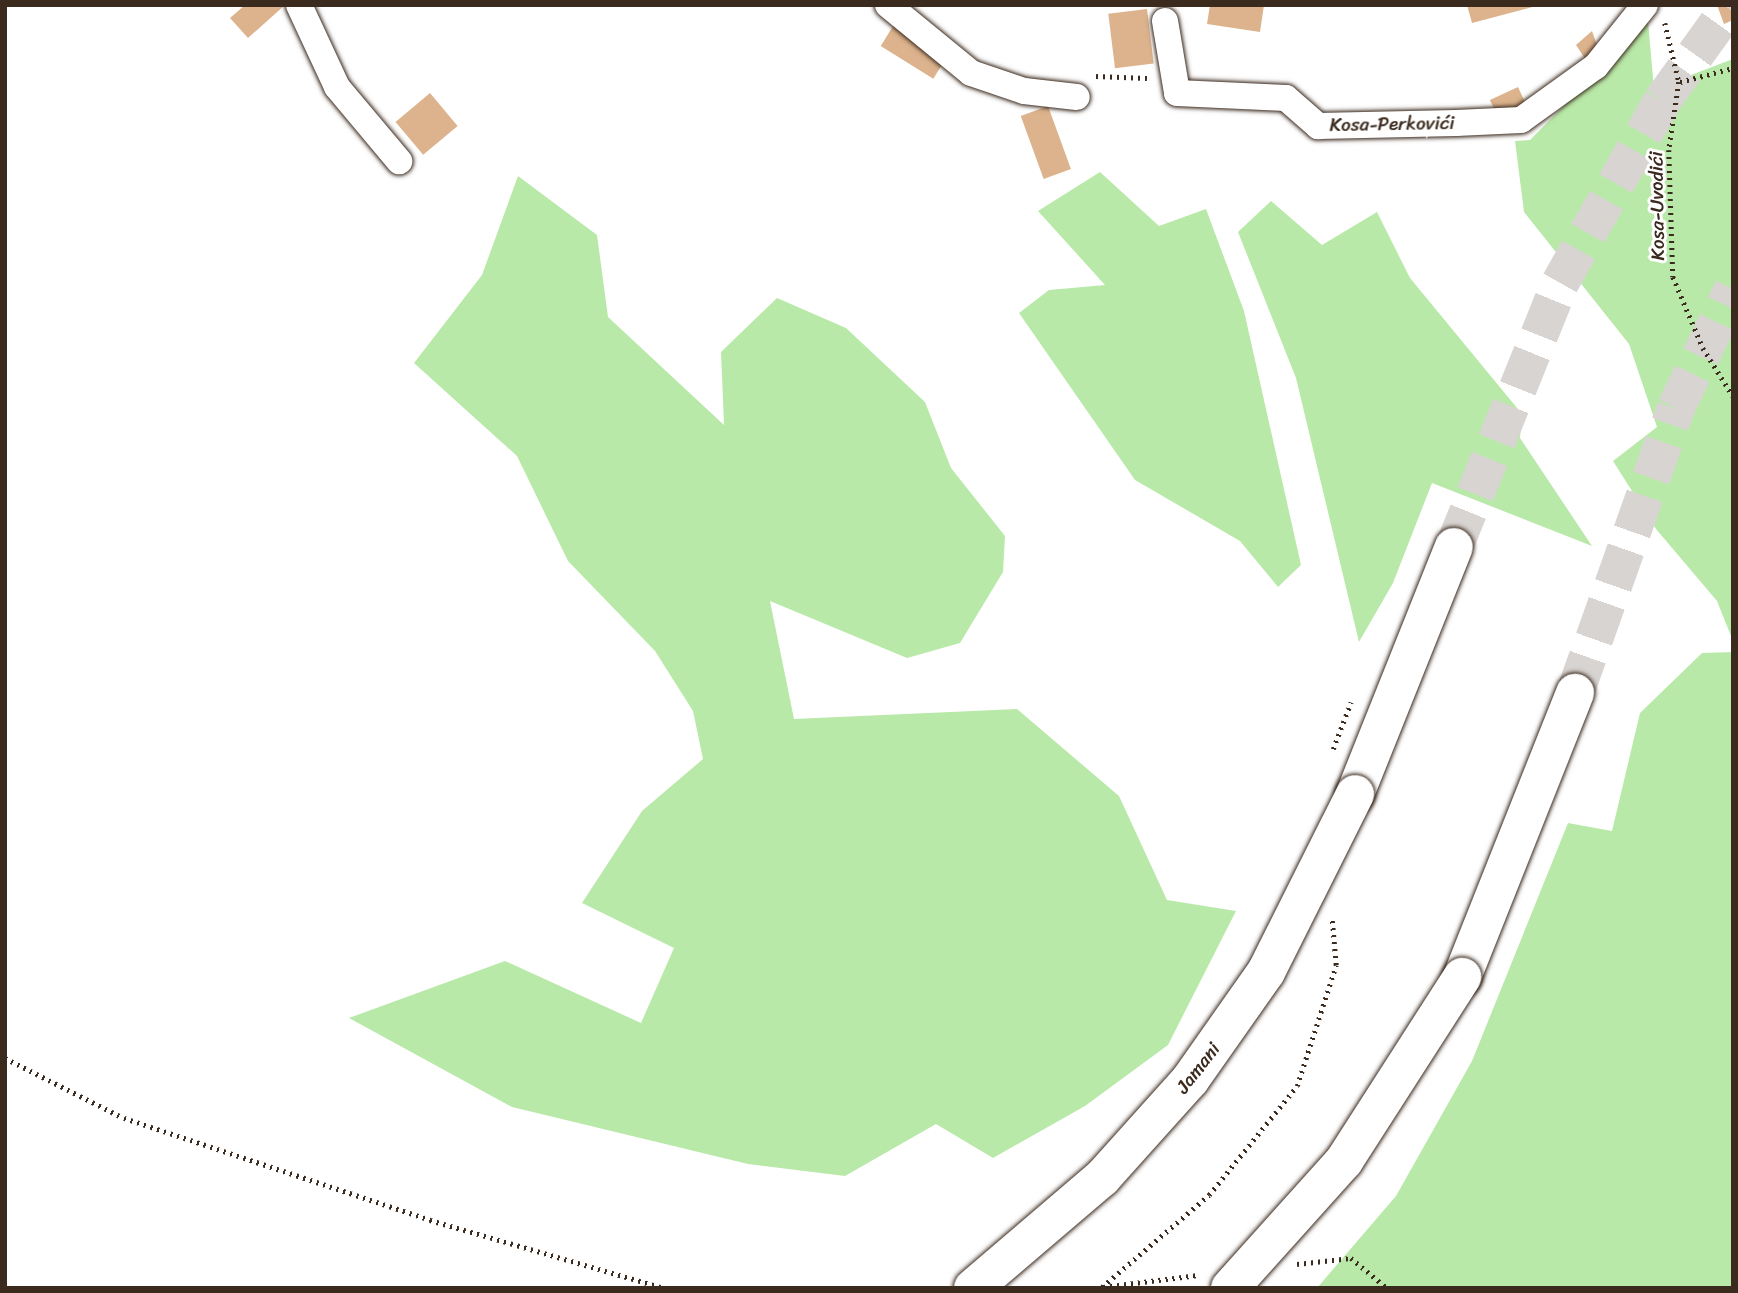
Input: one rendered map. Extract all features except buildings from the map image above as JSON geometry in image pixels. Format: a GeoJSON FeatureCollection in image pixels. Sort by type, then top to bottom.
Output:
{"type":"FeatureCollection","features":[{"type":"Feature","properties":{"kind":"highway","name":"Jamani"},"geometry":{"type":"LineString","coordinates":[[972,1288],[1102,1178],[1190,1080],[1266,972],[1355,794],[1454,547]]}},
{"type":"Feature","properties":{"kind":"highway"},"geometry":{"type":"LineString","coordinates":[[1230,1288],[1344,1161],[1462,977],[1575,694]]}},
{"type":"Feature","properties":{"kind":"street"},"geometry":{"type":"LineString","coordinates":[[299,5],[337,87],[399,161]]}},
{"type":"Feature","properties":{"kind":"street"},"geometry":{"type":"LineString","coordinates":[[888,5],[971,73],[1024,91],[1077,97]]}},
{"type":"Feature","properties":{"kind":"street","name":"Kosa-Perkovići"},"geometry":{"type":"LineString","coordinates":[[1173,79],[1177,93],[1286,98],[1318,126],[1521,120],[1596,66],[1654,12]]}},
{"type":"Feature","properties":{"kind":"street"},"geometry":{"type":"LineString","coordinates":[[1165,21],[1173,79]]}},
{"type":"Feature","properties":{"kind":"path","name":"Kosa-Uvodići"},"geometry":{"type":"LineString","coordinates":[[1654,12],[1679,82],[1669,150],[1673,277],[1703,348],[1733,396]]}},
{"type":"Feature","properties":{"kind":"path"},"geometry":{"type":"LineString","coordinates":[[1679,82],[1733,68]]}},
{"type":"Feature","properties":{"kind":"path"},"geometry":{"type":"LineString","coordinates":[[1077,97],[1095,76],[1173,79]]}},
{"type":"Feature","properties":{"kind":"path"},"geometry":{"type":"LineString","coordinates":[[5,1058],[124,1118],[430,1220],[664,1288]]}},
{"type":"Feature","properties":{"kind":"path"},"geometry":{"type":"LineString","coordinates":[[1351,1258],[1387,1288]]}},
{"type":"Feature","properties":{"kind":"path"},"geometry":{"type":"LineString","coordinates":[[1101,1288],[1186,1276]]}},
{"type":"Feature","properties":{"kind":"green space"},"geometry":{"type":"Polygon","coordinates":[[[1648,21],[1654,89],[1733,59],[1733,641],[1717,601],[1656,529],[1613,461],[1657,427],[1629,344],[1524,212],[1515,141],[1530,140],[1648,21]]]}},
{"type":"Feature","properties":{"kind":"green space"},"geometry":{"type":"Polygon","coordinates":[[[1100,172],[1159,226],[1206,209],[1244,311],[1301,565],[1278,587],[1240,541],[1135,480],[1019,313],[1049,290],[1105,285],[1038,211],[1100,172]]]}},
{"type":"Feature","properties":{"kind":"green space"},"geometry":{"type":"Polygon","coordinates":[[[518,176],[597,235],[608,317],[724,425],[721,352],[777,298],[846,328],[925,402],[951,468],[1005,536],[1003,572],[960,643],[907,658],[770,601],[794,719],[1017,709],[1119,796],[1167,900],[1236,911],[1168,1045],[1085,1106],[993,1158],[936,1124],[845,1176],[748,1164],[512,1107],[349,1018],[505,961],[641,1023],[674,948],[582,903],[642,811],[703,759],[693,711],[655,651],[568,561],[517,456],[414,363],[482,275],[518,176]]]}},
{"type":"Feature","properties":{"kind":"green space"},"geometry":{"type":"Polygon","coordinates":[[[1271,201],[1322,245],[1377,212],[1410,278],[1522,414],[1520,438],[1592,546],[1432,483],[1393,583],[1359,642],[1296,378],[1238,232],[1271,201]]]}},
{"type":"Feature","properties":{"kind":"green space"},"geometry":{"type":"Polygon","coordinates":[[[1733,652],[1733,1288],[1317,1288],[1396,1196],[1472,1061],[1568,823],[1612,831],[1640,713],[1702,653],[1733,652]]]}},
{"type":"Feature","properties":{"kind":"tunnel"},"geometry":{"type":"LineString","coordinates":[[1454,547],[1560,283],[1662,101],[1731,5]]}},
{"type":"Feature","properties":{"kind":"tunnel"},"geometry":{"type":"LineString","coordinates":[[1575,693],[1676,408],[1733,289]]}}]}
